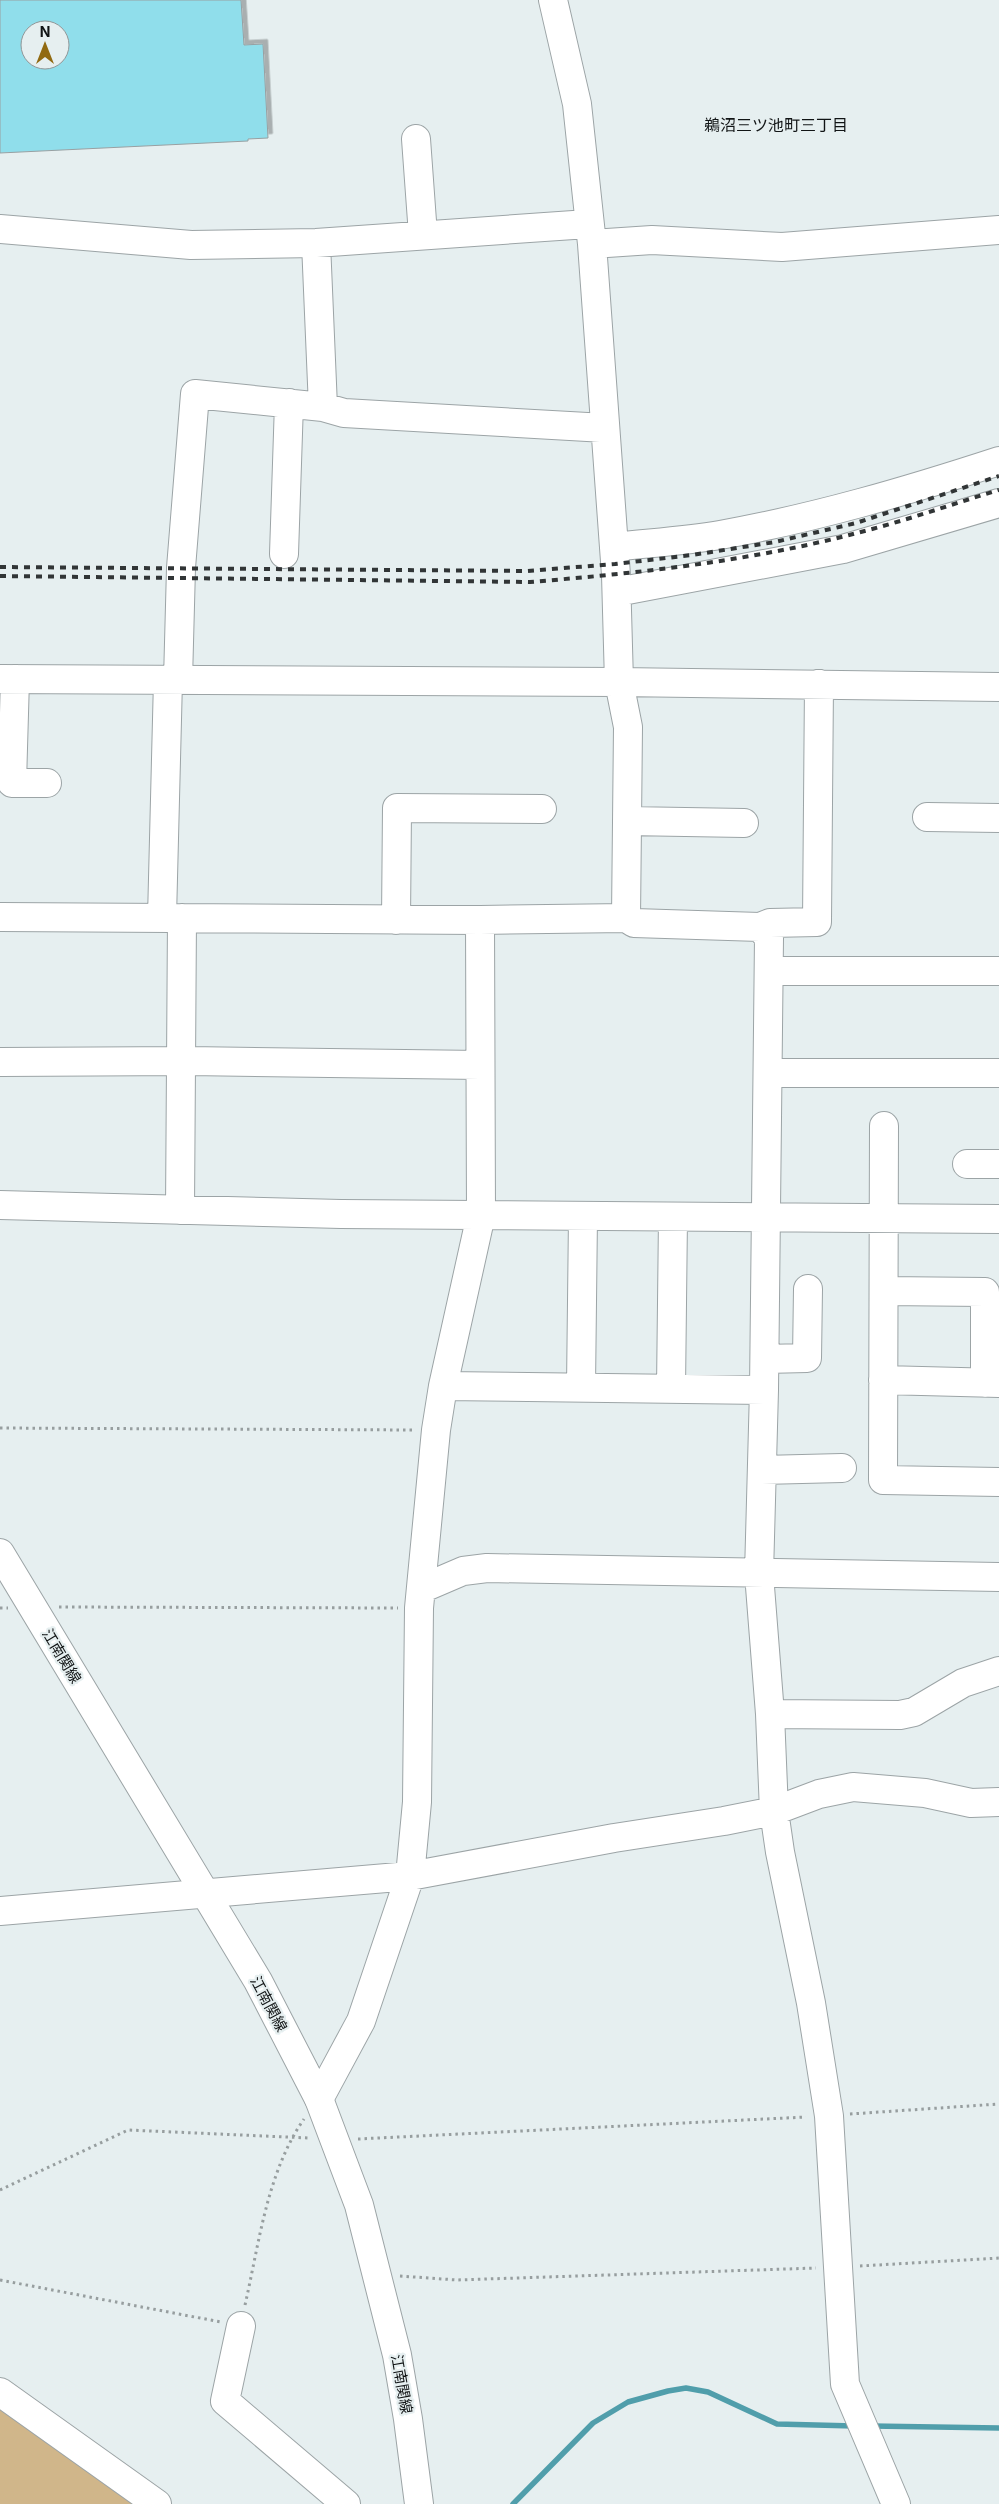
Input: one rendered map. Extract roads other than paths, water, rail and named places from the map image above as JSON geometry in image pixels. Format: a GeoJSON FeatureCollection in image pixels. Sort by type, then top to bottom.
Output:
{"type":"FeatureCollection","features":[{"type":"Feature","properties":{"kind":"street"},"geometry":{"type":"LineString","coordinates":[[553,0],[577,104],[590,234],[617,592],[619,682],[628,727],[626,918]]}},
{"type":"Feature","properties":{"kind":"street"},"geometry":{"type":"LineString","coordinates":[[416,138],[423,235]]}},
{"type":"Feature","properties":{"kind":"street"},"geometry":{"type":"LineString","coordinates":[[0,229],[190,245],[316,243],[423,235],[590,234],[652,240],[782,247],[999,230]]}},
{"type":"Feature","properties":{"kind":"street"},"geometry":{"type":"LineString","coordinates":[[316,243],[323,406]]}},
{"type":"Feature","properties":{"kind":"street"},"geometry":{"type":"LineString","coordinates":[[180,1210],[181,1061],[172,918],[173,680],[180,568],[195,394],[323,406],[344,413],[605,428]]}},
{"type":"Feature","properties":{"kind":"street"},"geometry":{"type":"LineString","coordinates":[[284,554],[290,403]]}},
{"type":"Feature","properties":{"kind":"street"},"geometry":{"type":"LineString","coordinates":[[614,547],[719,535],[806,517],[918,487],[999,461]]}},
{"type":"Feature","properties":{"kind":"street"},"geometry":{"type":"LineString","coordinates":[[617,592],[842,549],[999,503]]}},
{"type":"Feature","properties":{"kind":"street"},"geometry":{"type":"LineString","coordinates":[[47,783],[12,783],[7,679],[619,682],[999,687]]}},
{"type":"Feature","properties":{"kind":"street"},"geometry":{"type":"LineString","coordinates":[[0,917],[396,920],[626,918],[634,923],[760,927],[770,923],[817,922],[819,684]]}},
{"type":"Feature","properties":{"kind":"street"},"geometry":{"type":"LineString","coordinates":[[396,920],[397,808],[542,809]]}},
{"type":"Feature","properties":{"kind":"street"},"geometry":{"type":"LineString","coordinates":[[927,817],[999,818]]}},
{"type":"Feature","properties":{"kind":"street"},"geometry":{"type":"LineString","coordinates":[[627,821],[744,824]]}},
{"type":"Feature","properties":{"kind":"street"},"geometry":{"type":"LineString","coordinates":[[319,2099],[361,2021],[410,1876],[417,1802],[420,1599],[436,1430],[443,1386],[481,1215],[480,920]]}},
{"type":"Feature","properties":{"kind":"street"},"geometry":{"type":"LineString","coordinates":[[760,927],[769,938],[769,970],[765,1359],[759,1574],[770,1714],[774,1810],[780,1852],[813,2012],[829,2116],[845,2384],[896,2504]]}},
{"type":"Feature","properties":{"kind":"street"},"geometry":{"type":"LineString","coordinates":[[769,970],[999,971]]}},
{"type":"Feature","properties":{"kind":"street"},"geometry":{"type":"LineString","coordinates":[[0,1062],[181,1061],[480,1066]]}},
{"type":"Feature","properties":{"kind":"street"},"geometry":{"type":"LineString","coordinates":[[768,1073],[999,1073]]}},
{"type":"Feature","properties":{"kind":"street"},"geometry":{"type":"LineString","coordinates":[[884,1126],[883,1480],[999,1482]]}},
{"type":"Feature","properties":{"kind":"street"},"geometry":{"type":"LineString","coordinates":[[967,1164],[999,1164]]}},
{"type":"Feature","properties":{"kind":"street"},"geometry":{"type":"LineString","coordinates":[[0,1205],[341,1214],[999,1219]]}},
{"type":"Feature","properties":{"kind":"street"},"geometry":{"type":"LineString","coordinates":[[581,1388],[583,1216]]}},
{"type":"Feature","properties":{"kind":"street"},"geometry":{"type":"LineString","coordinates":[[671,1389],[673,1217]]}},
{"type":"Feature","properties":{"kind":"street"},"geometry":{"type":"LineString","coordinates":[[765,1359],[806,1358],[808,1289]]}},
{"type":"Feature","properties":{"kind":"street"},"geometry":{"type":"LineString","coordinates":[[883,1380],[992,1383],[985,1292],[884,1291]]}},
{"type":"Feature","properties":{"kind":"street"},"geometry":{"type":"LineString","coordinates":[[443,1386],[764,1390]]}},
{"type":"Feature","properties":{"kind":"street"},"geometry":{"type":"LineString","coordinates":[[762,1470],[842,1468]]}},
{"type":"Feature","properties":{"kind":"street","name":"江南関線"},"geometry":{"type":"LineString","coordinates":[[0,1553],[258,1981],[319,2099],[359,2205],[377,2274],[397,2355],[408,2419],[419,2504]]}},
{"type":"Feature","properties":{"kind":"street"},"geometry":{"type":"LineString","coordinates":[[420,1599],[463,1571],[487,1568],[759,1574],[999,1576]]}},
{"type":"Feature","properties":{"kind":"street"},"geometry":{"type":"LineString","coordinates":[[770,1714],[900,1715],[914,1712],[963,1683],[999,1671]]}},
{"type":"Feature","properties":{"kind":"street"},"geometry":{"type":"LineString","coordinates":[[0,1911],[410,1876],[774,1810],[819,1794],[852,1787],[925,1792],[972,1803],[999,1802]]}},
{"type":"Feature","properties":{"kind":"street"},"geometry":{"type":"LineString","coordinates":[[240,2326],[225,2401],[346,2504]]}},
{"type":"Feature","properties":{"kind":"street"},"geometry":{"type":"LineString","coordinates":[[0,2392],[157,2504]]}},
{"type":"Feature","properties":{"kind":"waterway"},"geometry":{"type":"LineString","coordinates":[[513,2504],[593,2423],[628,2402],[668,2391],[686,2388],[708,2392],[777,2424],[854,2426]]}},
{"type":"Feature","properties":{"kind":"waterway"},"geometry":{"type":"LineString","coordinates":[[871,2426],[999,2428]]}},
{"type":"Feature","properties":{"kind":"railway"},"geometry":{"type":"LineString","coordinates":[[0,567],[527,571],[615,564],[692,555],[775,542],[856,523],[999,476]]}},
{"type":"Feature","properties":{"kind":"railway"},"geometry":{"type":"LineString","coordinates":[[0,576],[530,582],[695,565],[777,551],[875,528],[999,490]]}},
{"type":"Feature","properties":{"kind":"district","name":"鵜沼三ツ池町三丁目"},"geometry":{"type":"Point","coordinates":[776,125]}}]}
